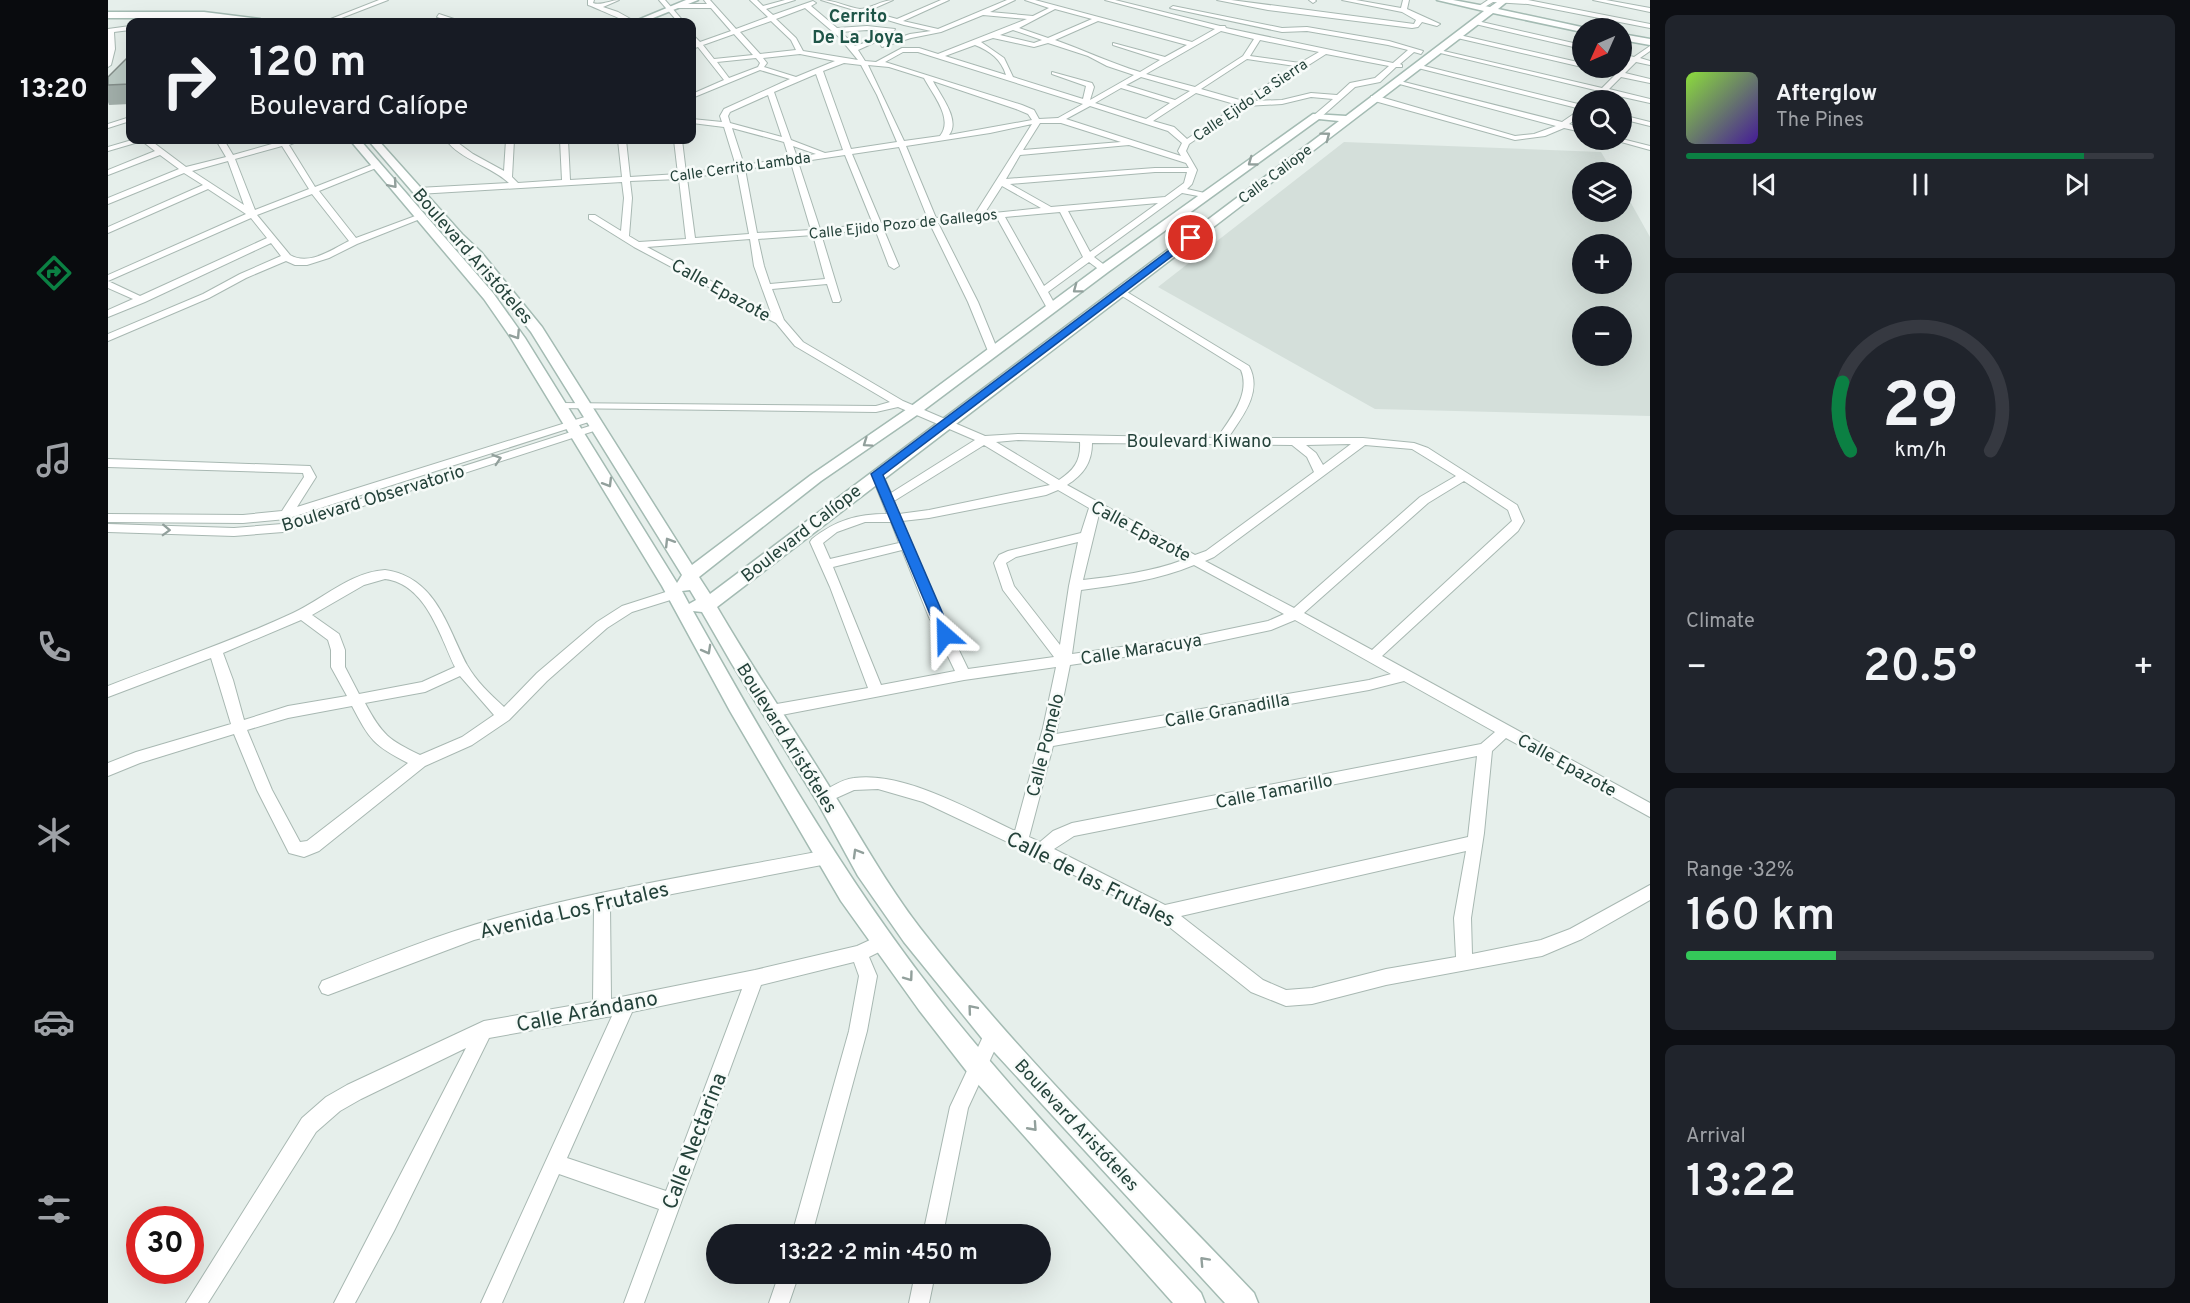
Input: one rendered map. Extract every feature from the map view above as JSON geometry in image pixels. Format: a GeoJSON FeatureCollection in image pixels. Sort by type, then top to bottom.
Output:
{"type":"FeatureCollection","features":[{"type":"Feature","properties":{"kind":"street"},"geometry":{"type":"LineString","coordinates":[[337,18],[384,0]]}},
{"type":"Feature","properties":{"kind":"street"},"geometry":{"type":"LineString","coordinates":[[591,0],[588,3],[627,18]]}},
{"type":"Feature","properties":{"kind":"street"},"geometry":{"type":"LineString","coordinates":[[596,7],[616,0]]}},
{"type":"Feature","properties":{"kind":"street"},"geometry":{"type":"LineString","coordinates":[[662,0],[674,8],[679,18]]}},
{"type":"Feature","properties":{"kind":"street"},"geometry":{"type":"LineString","coordinates":[[646,18],[694,0]]}},
{"type":"Feature","properties":{"kind":"street"},"geometry":{"type":"LineString","coordinates":[[707,0],[757,56],[762,65],[796,79]]}},
{"type":"Feature","properties":{"kind":"street"},"geometry":{"type":"LineString","coordinates":[[753,0],[794,39],[800,52]]}},
{"type":"Feature","properties":{"kind":"street"},"geometry":{"type":"LineString","coordinates":[[762,8],[792,0]]}},
{"type":"Feature","properties":{"kind":"street"},"geometry":{"type":"LineString","coordinates":[[696,46],[823,0],[939,31]]}},
{"type":"Feature","properties":{"kind":"street"},"geometry":{"type":"LineString","coordinates":[[864,10],[886,0]]}},
{"type":"Feature","properties":{"kind":"street"},"geometry":{"type":"LineString","coordinates":[[898,21],[946,0]]}},
{"type":"Feature","properties":{"kind":"street"},"geometry":{"type":"LineString","coordinates":[[853,49],[939,31],[1012,0]]}},
{"type":"Feature","properties":{"kind":"street"},"geometry":{"type":"LineString","coordinates":[[1028,0],[1191,44]]}},
{"type":"Feature","properties":{"kind":"street"},"geometry":{"type":"LineString","coordinates":[[1108,0],[1258,38],[1397,66]]}},
{"type":"Feature","properties":{"kind":"street"},"geometry":{"type":"LineString","coordinates":[[1130,0],[1282,30],[1306,29],[1389,43],[1420,52]]}},
{"type":"Feature","properties":{"kind":"street"},"geometry":{"type":"LineString","coordinates":[[1220,0],[1324,15],[1363,13],[1371,9],[1371,5]]}},
{"type":"Feature","properties":{"kind":"street"},"geometry":{"type":"LineString","coordinates":[[1346,0],[1404,10],[1420,19],[1437,24]]}},
{"type":"Feature","properties":{"kind":"street"},"geometry":{"type":"LineString","coordinates":[[1364,0],[1371,5]]}},
{"type":"Feature","properties":{"kind":"street"},"geometry":{"type":"LineString","coordinates":[[1404,10],[1406,0]]}},
{"type":"Feature","properties":{"kind":"street"},"geometry":{"type":"LineString","coordinates":[[1441,0],[1572,27]]}},
{"type":"Feature","properties":{"kind":"street"},"geometry":{"type":"LineString","coordinates":[[1504,0],[1540,4],[1638,24],[1650,24]]}},
{"type":"Feature","properties":{"kind":"street","name":"Calle Caliope"},"geometry":{"type":"LineString","coordinates":[[945,424],[1348,119],[1473,22],[1486,8],[1504,0]]}},
{"type":"Feature","properties":{"kind":"street"},"geometry":{"type":"LineString","coordinates":[[1596,0],[1650,10]]}},
{"type":"Feature","properties":{"kind":"street"},"geometry":{"type":"LineString","coordinates":[[674,8],[712,6]]}},
{"type":"Feature","properties":{"kind":"street"},"geometry":{"type":"LineString","coordinates":[[807,6],[853,49],[862,63],[900,143],[933,221],[984,324],[993,351]]}},
{"type":"Feature","properties":{"kind":"street"},"geometry":{"type":"LineString","coordinates":[[1205,13],[1210,6]]}},
{"type":"Feature","properties":{"kind":"street"},"geometry":{"type":"LineString","coordinates":[[939,56],[1013,28],[1055,7]]}},
{"type":"Feature","properties":{"kind":"street"},"geometry":{"type":"LineString","coordinates":[[981,12],[1033,18]]}},
{"type":"Feature","properties":{"kind":"street"},"geometry":{"type":"LineString","coordinates":[[1339,14],[1416,26],[1420,19]]}},
{"type":"Feature","properties":{"kind":"street"},"geometry":{"type":"LineString","coordinates":[[108,17],[204,15],[228,18]]}},
{"type":"Feature","properties":{"kind":"street"},"geometry":{"type":"LineString","coordinates":[[1274,27],[1293,26],[1324,15]]}},
{"type":"Feature","properties":{"kind":"street"},"geometry":{"type":"LineString","coordinates":[[439,16],[445,18]]}},
{"type":"Feature","properties":{"kind":"street"},"geometry":{"type":"LineString","coordinates":[[108,17],[126,18]]}},
{"type":"Feature","properties":{"kind":"street"},"geometry":{"type":"LineString","coordinates":[[994,36],[1028,45],[1049,40],[1099,18]]}},
{"type":"Feature","properties":{"kind":"street","name":"Calle Cerrito Lambda"},"geometry":{"type":"LineString","coordinates":[[418,191],[684,176],[942,136],[1036,126],[1060,120],[1235,19]]}},
{"type":"Feature","properties":{"kind":"street"},"geometry":{"type":"LineString","coordinates":[[1473,22],[1572,45]]}},
{"type":"Feature","properties":{"kind":"street"},"geometry":{"type":"LineString","coordinates":[[1394,23],[1405,32]]}},
{"type":"Feature","properties":{"kind":"street"},"geometry":{"type":"LineString","coordinates":[[881,42],[893,30],[906,24]]}},
{"type":"Feature","properties":{"kind":"street"},"geometry":{"type":"LineString","coordinates":[[1134,27],[1115,44],[1164,59]]}},
{"type":"Feature","properties":{"kind":"street"},"geometry":{"type":"LineString","coordinates":[[834,30],[867,28],[893,30]]}},
{"type":"Feature","properties":{"kind":"street"},"geometry":{"type":"LineString","coordinates":[[1013,28],[1090,55],[1103,63],[1244,104],[1282,102],[1302,96]]}},
{"type":"Feature","properties":{"kind":"street"},"geometry":{"type":"LineString","coordinates":[[108,65],[112,49],[110,31],[126,29]]}},
{"type":"Feature","properties":{"kind":"street"},"geometry":{"type":"LineString","coordinates":[[1280,42],[1282,30]]}},
{"type":"Feature","properties":{"kind":"street"},"geometry":{"type":"LineString","coordinates":[[1455,36],[1572,63]]}},
{"type":"Feature","properties":{"kind":"street"},"geometry":{"type":"LineString","coordinates":[[1148,121],[1246,57],[1258,38]]}},
{"type":"Feature","properties":{"kind":"street"},"geometry":{"type":"LineString","coordinates":[[1389,43],[1397,38]]}},
{"type":"Feature","properties":{"kind":"street"},"geometry":{"type":"LineString","coordinates":[[1632,39],[1650,42]]}},
{"type":"Feature","properties":{"kind":"street"},"geometry":{"type":"LineString","coordinates":[[881,42],[890,55]]}},
{"type":"Feature","properties":{"kind":"street"},"geometry":{"type":"LineString","coordinates":[[975,42],[998,53],[1009,70],[1010,78]]}},
{"type":"Feature","properties":{"kind":"street"},"geometry":{"type":"LineString","coordinates":[[696,47],[728,81]]}},
{"type":"Feature","properties":{"kind":"street"},"geometry":{"type":"LineString","coordinates":[[1632,62],[1650,48]]}},
{"type":"Feature","properties":{"kind":"street"},"geometry":{"type":"LineString","coordinates":[[877,64],[890,55],[907,50],[939,56],[1148,121],[1175,131],[1186,143]]}},
{"type":"Feature","properties":{"kind":"street","name":"Calle Caliope"},"geometry":{"type":"LineString","coordinates":[[915,410],[1104,269],[1330,107],[1353,85],[1377,80],[1397,66],[1412,50]]}},
{"type":"Feature","properties":{"kind":"street","name":"Calle Ejido La Sierra"},"geometry":{"type":"LineString","coordinates":[[1042,292],[1188,184],[1193,165],[1182,151],[1186,143],[1301,65],[1326,51]]}},
{"type":"Feature","properties":{"kind":"street"},"geometry":{"type":"LineString","coordinates":[[1435,51],[1605,90],[1617,78]]}},
{"type":"Feature","properties":{"kind":"street"},"geometry":{"type":"LineString","coordinates":[[711,61],[800,52],[812,57],[843,62],[898,67],[1031,112],[1036,126],[978,216]]}},
{"type":"Feature","properties":{"kind":"street"},"geometry":{"type":"LineString","coordinates":[[1246,57],[1301,65]]}},
{"type":"Feature","properties":{"kind":"street"},"geometry":{"type":"LineString","coordinates":[[1454,62],[1462,58]]}},
{"type":"Feature","properties":{"kind":"street"},"geometry":{"type":"LineString","coordinates":[[1632,58],[1650,63]]}},
{"type":"Feature","properties":{"kind":"street"},"geometry":{"type":"LineString","coordinates":[[779,321],[766,287],[753,238],[741,168],[724,116],[727,111],[770,90],[843,62]]}},
{"type":"Feature","properties":{"kind":"street"},"geometry":{"type":"LineString","coordinates":[[696,94],[762,65]]}},
{"type":"Feature","properties":{"kind":"street"},"geometry":{"type":"LineString","coordinates":[[1475,80],[1493,65]]}},
{"type":"Feature","properties":{"kind":"street"},"geometry":{"type":"LineString","coordinates":[[1416,66],[1572,106]]}},
{"type":"Feature","properties":{"kind":"street"},"geometry":{"type":"LineString","coordinates":[[1437,71],[1446,66]]}},
{"type":"Feature","properties":{"kind":"street"},"geometry":{"type":"LineString","coordinates":[[819,71],[847,150],[894,266]]}},
{"type":"Feature","properties":{"kind":"street"},"geometry":{"type":"LineString","coordinates":[[1054,73],[1089,85],[1089,102]]}},
{"type":"Feature","properties":{"kind":"street"},"geometry":{"type":"LineString","coordinates":[[927,77],[950,121],[949,130],[942,136]]}},
{"type":"Feature","properties":{"kind":"street"},"geometry":{"type":"LineString","coordinates":[[1632,77],[1650,81]]}},
{"type":"Feature","properties":{"kind":"street"},"geometry":{"type":"LineString","coordinates":[[1396,82],[1572,128]]}},
{"type":"Feature","properties":{"kind":"street"},"geometry":{"type":"LineString","coordinates":[[1120,86],[1176,103]]}},
{"type":"Feature","properties":{"kind":"street"},"geometry":{"type":"LineString","coordinates":[[1401,99],[1416,87]]}},
{"type":"Feature","properties":{"kind":"street"},"geometry":{"type":"LineString","coordinates":[[1269,88],[1302,96],[1340,97]]}},
{"type":"Feature","properties":{"kind":"street"},"geometry":{"type":"LineString","coordinates":[[770,90],[796,160],[814,232],[836,300]]}},
{"type":"Feature","properties":{"kind":"street"},"geometry":{"type":"LineString","coordinates":[[1632,97],[1650,101]]}},
{"type":"Feature","properties":{"kind":"street"},"geometry":{"type":"LineString","coordinates":[[1374,98],[1401,99],[1495,134],[1522,138],[1558,130],[1572,120]]}},
{"type":"Feature","properties":{"kind":"street"},"geometry":{"type":"LineString","coordinates":[[108,126],[126,116]]}},
{"type":"Feature","properties":{"kind":"street"},"geometry":{"type":"LineString","coordinates":[[1317,116],[1348,119]]}},
{"type":"Feature","properties":{"kind":"street"},"geometry":{"type":"LineString","coordinates":[[1060,120],[1189,161]]}},
{"type":"Feature","properties":{"kind":"street"},"geometry":{"type":"LineString","coordinates":[[1632,120],[1650,124]]}},
{"type":"Feature","properties":{"kind":"street"},"geometry":{"type":"LineString","coordinates":[[696,121],[725,123],[789,141],[824,155]]}},
{"type":"Feature","properties":{"kind":"street"},"geometry":{"type":"LineString","coordinates":[[108,149],[126,144]]}},
{"type":"Feature","properties":{"kind":"street"},"geometry":{"type":"LineString","coordinates":[[151,144],[184,170],[252,214],[287,257],[304,263],[421,217]]}},
{"type":"Feature","properties":{"kind":"street"},"geometry":{"type":"LineString","coordinates":[[222,144],[231,158],[252,214]]}},
{"type":"Feature","properties":{"kind":"street"},"geometry":{"type":"LineString","coordinates":[[108,201],[184,170],[274,144]]}},
{"type":"Feature","properties":{"kind":"street"},"geometry":{"type":"LineString","coordinates":[[285,144],[312,189],[354,242]]}},
{"type":"Feature","properties":{"kind":"street","name":"Boulevard Aristóteles"},"geometry":{"type":"LineString","coordinates":[[358,144],[507,321],[561,406],[584,425],[690,575],[738,659],[825,797],[866,869],[912,935],[993,1034],[1244,1303]]}},
{"type":"Feature","properties":{"kind":"street","name":"Boulevard Aristóteles"},"geometry":{"type":"LineString","coordinates":[[376,144],[502,285],[537,330],[583,405],[584,425],[737,706],[849,894],[927,1002],[977,1064],[1191,1303]]}},
{"type":"Feature","properties":{"kind":"street"},"geometry":{"type":"LineString","coordinates":[[455,144],[475,159],[508,176],[515,185]]}},
{"type":"Feature","properties":{"kind":"street"},"geometry":{"type":"LineString","coordinates":[[508,176],[510,144]]}},
{"type":"Feature","properties":{"kind":"street"},"geometry":{"type":"LineString","coordinates":[[564,144],[566,182]]}},
{"type":"Feature","properties":{"kind":"street"},"geometry":{"type":"LineString","coordinates":[[622,144],[624,179],[628,198],[625,237]]}},
{"type":"Feature","properties":{"kind":"street"},"geometry":{"type":"LineString","coordinates":[[679,144],[691,241]]}},
{"type":"Feature","properties":{"kind":"street"},"geometry":{"type":"LineString","coordinates":[[1018,153],[1134,144]]}},
{"type":"Feature","properties":{"kind":"street"},"geometry":{"type":"LineString","coordinates":[[1632,144],[1650,148]]}},
{"type":"Feature","properties":{"kind":"street"},"geometry":{"type":"LineString","coordinates":[[108,173],[160,152]]}},
{"type":"Feature","properties":{"kind":"street"},"geometry":{"type":"LineString","coordinates":[[108,278],[312,189],[392,162]]}},
{"type":"Feature","properties":{"kind":"street"},"geometry":{"type":"LineString","coordinates":[[1001,182],[1155,170],[1193,170]]}},
{"type":"Feature","properties":{"kind":"street"},"geometry":{"type":"LineString","coordinates":[[1001,182],[1050,210]]}},
{"type":"Feature","properties":{"kind":"street"},"geometry":{"type":"LineString","coordinates":[[108,230],[208,186]]}},
{"type":"Feature","properties":{"kind":"street"},"geometry":{"type":"LineString","coordinates":[[1181,190],[1206,196]]}},
{"type":"Feature","properties":{"kind":"street","name":"Calle Ejido Pozo de Gallegos"},"geometry":{"type":"LineString","coordinates":[[637,245],[753,238],[1168,199]]}},
{"type":"Feature","properties":{"kind":"street"},"geometry":{"type":"LineString","coordinates":[[1063,209],[1088,257],[1104,269]]}},
{"type":"Feature","properties":{"kind":"street"},"geometry":{"type":"LineString","coordinates":[[999,214],[1052,308]]}},
{"type":"Feature","properties":{"kind":"street","name":"Calle Epazote"},"geometry":{"type":"LineString","coordinates":[[592,218],[637,245],[779,321],[799,344],[899,403],[984,440],[1095,507],[1407,675],[1650,811]]}},
{"type":"Feature","properties":{"kind":"street"},"geometry":{"type":"LineString","coordinates":[[108,314],[273,239]]}},
{"type":"Feature","properties":{"kind":"street"},"geometry":{"type":"LineString","coordinates":[[108,338],[206,296],[243,276],[287,257]]}},
{"type":"Feature","properties":{"kind":"street"},"geometry":{"type":"LineString","coordinates":[[766,287],[829,281]]}},
{"type":"Feature","properties":{"kind":"street"},"geometry":{"type":"LineString","coordinates":[[108,284],[142,300]]}},
{"type":"Feature","properties":{"kind":"street"},"geometry":{"type":"LineString","coordinates":[[1119,291],[1245,368],[1251,376],[1250,388],[1221,441]]}},
{"type":"Feature","properties":{"kind":"street"},"geometry":{"type":"LineString","coordinates":[[561,406],[876,409],[899,403]]}},
{"type":"Feature","properties":{"kind":"street","name":"Boulevard Calíope"},"geometry":{"type":"LineString","coordinates":[[690,575],[816,478],[915,410]]}},
{"type":"Feature","properties":{"kind":"street","name":"Boulevard Calíope"},"geometry":{"type":"LineString","coordinates":[[707,605],[727,590],[813,540],[877,474],[945,424]]}},
{"type":"Feature","properties":{"kind":"street","name":"Boulevard Observatorio"},"geometry":{"type":"LineString","coordinates":[[108,518],[243,519],[286,515],[584,425]]}},
{"type":"Feature","properties":{"kind":"street","name":"Boulevard Observatorio"},"geometry":{"type":"LineString","coordinates":[[108,528],[234,532],[269,530],[303,523],[584,425]]}},
{"type":"Feature","properties":{"kind":"street"},"geometry":{"type":"LineString","coordinates":[[1008,455],[1018,437]]}},
{"type":"Feature","properties":{"kind":"street","name":"Boulevard Kiwano"},"geometry":{"type":"LineString","coordinates":[[984,440],[1018,437],[1086,441],[1363,441],[1414,446],[1434,456],[1462,477]]}},
{"type":"Feature","properties":{"kind":"street"},"geometry":{"type":"LineString","coordinates":[[888,500],[984,440]]}},
{"type":"Feature","properties":{"kind":"street"},"geometry":{"type":"LineString","coordinates":[[876,691],[836,587],[813,540],[833,529],[864,518],[894,518],[1046,491],[1058,486],[1079,468],[1085,459],[1086,441]]}},
{"type":"Feature","properties":{"kind":"street"},"geometry":{"type":"LineString","coordinates":[[1075,586],[1128,579],[1196,560],[1220,547],[1363,441]]}},
{"type":"Feature","properties":{"kind":"street"},"geometry":{"type":"LineString","coordinates":[[1295,442],[1312,455],[1320,472]]}},
{"type":"Feature","properties":{"kind":"street"},"geometry":{"type":"LineString","coordinates":[[108,463],[306,469],[310,477],[286,515]]}},
{"type":"Feature","properties":{"kind":"street"},"geometry":{"type":"LineString","coordinates":[[877,474],[894,518],[964,675]]}},
{"type":"Feature","properties":{"kind":"street"},"geometry":{"type":"LineString","coordinates":[[1373,657],[1514,528],[1518,521],[1513,508],[1462,477]]}},
{"type":"Feature","properties":{"kind":"street","name":"Calle Maracuya"},"geometry":{"type":"LineString","coordinates":[[771,711],[964,675],[1191,642],[1271,625],[1295,614],[1424,500],[1462,477]]}},
{"type":"Feature","properties":{"kind":"street","name":"Calle Pomelo"},"geometry":{"type":"LineString","coordinates":[[1020,841],[1047,741],[1064,660],[1084,536],[1095,507]]}},
{"type":"Feature","properties":{"kind":"street"},"geometry":{"type":"LineString","coordinates":[[234,532],[243,519]]}},
{"type":"Feature","properties":{"kind":"street"},"geometry":{"type":"LineString","coordinates":[[1064,660],[1008,587],[1000,563],[1003,558],[1012,554],[1084,536]]}},
{"type":"Feature","properties":{"kind":"street"},"geometry":{"type":"LineString","coordinates":[[825,565],[906,545]]}},
{"type":"Feature","properties":{"kind":"street"},"geometry":{"type":"LineString","coordinates":[[108,692],[303,615],[360,582],[379,575],[390,575],[399,578],[418,591],[432,605],[441,618],[463,669],[478,690],[504,716]]}},
{"type":"Feature","properties":{"kind":"street"},"geometry":{"type":"LineString","coordinates":[[679,599],[690,575]]}},
{"type":"Feature","properties":{"kind":"street"},"geometry":{"type":"LineString","coordinates":[[727,590],[718,607],[720,616],[742,652],[738,659]]}},
{"type":"Feature","properties":{"kind":"street"},"geometry":{"type":"LineString","coordinates":[[214,651],[225,669],[239,728],[274,809],[295,848],[304,850],[313,846],[420,762],[467,741],[504,716],[543,677],[602,625],[627,609],[679,599],[698,606],[707,605]]}},
{"type":"Feature","properties":{"kind":"street"},"geometry":{"type":"LineString","coordinates":[[303,615],[334,637],[338,650],[338,667],[372,730],[387,745],[420,762]]}},
{"type":"Feature","properties":{"kind":"street"},"geometry":{"type":"LineString","coordinates":[[108,770],[136,758],[288,712],[425,687],[463,669]]}},
{"type":"Feature","properties":{"kind":"street","name":"Calle Granadilla"},"geometry":{"type":"LineString","coordinates":[[1047,741],[1358,687],[1407,675]]}},
{"type":"Feature","properties":{"kind":"street"},"geometry":{"type":"LineString","coordinates":[[1465,963],[1460,939],[1460,921],[1475,842],[1485,749],[1506,730]]}},
{"type":"Feature","properties":{"kind":"street","name":"Calle Tamarillo"},"geometry":{"type":"LineString","coordinates":[[1041,850],[1059,836],[1072,830],[1485,749]]}},
{"type":"Feature","properties":{"kind":"street","name":"Calle de las Frutales"},"geometry":{"type":"LineString","coordinates":[[825,797],[852,784],[878,783],[927,797],[1041,850],[1164,913],[1257,986],[1269,993],[1286,998],[1312,996],[1346,986],[1542,948],[1576,934],[1650,891]]}},
{"type":"Feature","properties":{"kind":"street"},"geometry":{"type":"LineString","coordinates":[[1164,913],[1475,842]]}},
{"type":"Feature","properties":{"kind":"street","name":"Avenida Los Frutales"},"geometry":{"type":"LineString","coordinates":[[328,987],[441,943],[498,926],[602,901],[827,856]]}},
{"type":"Feature","properties":{"kind":"street"},"geometry":{"type":"LineString","coordinates":[[602,901],[602,1010]]}},
{"type":"Feature","properties":{"kind":"street","name":"Calle Arándano"},"geometry":{"type":"LineString","coordinates":[[196,1303],[309,1125],[333,1104],[354,1092],[484,1030],[602,1010],[755,978],[859,953],[883,942]]}},
{"type":"Feature","properties":{"kind":"street"},"geometry":{"type":"LineString","coordinates":[[805,1224],[858,1031],[868,976],[859,953]]}},
{"type":"Feature","properties":{"kind":"street","name":"Calle Nectarina"},"geometry":{"type":"LineString","coordinates":[[634,1303],[755,978]]}},
{"type":"Feature","properties":{"kind":"street"},"geometry":{"type":"LineString","coordinates":[[491,1303],[626,1005]]}},
{"type":"Feature","properties":{"kind":"street"},"geometry":{"type":"LineString","coordinates":[[344,1303],[387,1224],[484,1030]]}},
{"type":"Feature","properties":{"kind":"street"},"geometry":{"type":"LineString","coordinates":[[935,1224],[959,1107],[977,1064],[993,1034]]}},
{"type":"Feature","properties":{"kind":"street"},"geometry":{"type":"LineString","coordinates":[[554,1163],[671,1203]]}},
{"type":"Feature","properties":{"kind":"street"},"geometry":{"type":"LineString","coordinates":[[779,1303],[786,1284]]}},
{"type":"Feature","properties":{"kind":"street"},"geometry":{"type":"LineString","coordinates":[[919,1303],[923,1284]]}},
{"type":"Feature","properties":{"kind":"shaded area"},"geometry":{"type":"Polygon","coordinates":[[[1344,142],[1601,152],[1607,162],[1572,162],[1572,222],[1632,222],[1632,205],[1650,237],[1650,416],[1375,409],[1158,287],[1344,142]]]}},
{"type":"Feature","properties":{"kind":"building"},"geometry":{"type":"Polygon","coordinates":[[[126,59],[126,84],[108,85],[108,77],[126,59]]]}},
{"type":"Feature","properties":{"kind":"district","name":"Cerrito De La Joya"},"geometry":{"type":"Point","coordinates":[858,26]}},
{"type":"Feature","properties":{"kind":"route"},"geometry":{"type":"LineString","coordinates":[[945,635],[877,474],[1191,238]]}}]}
